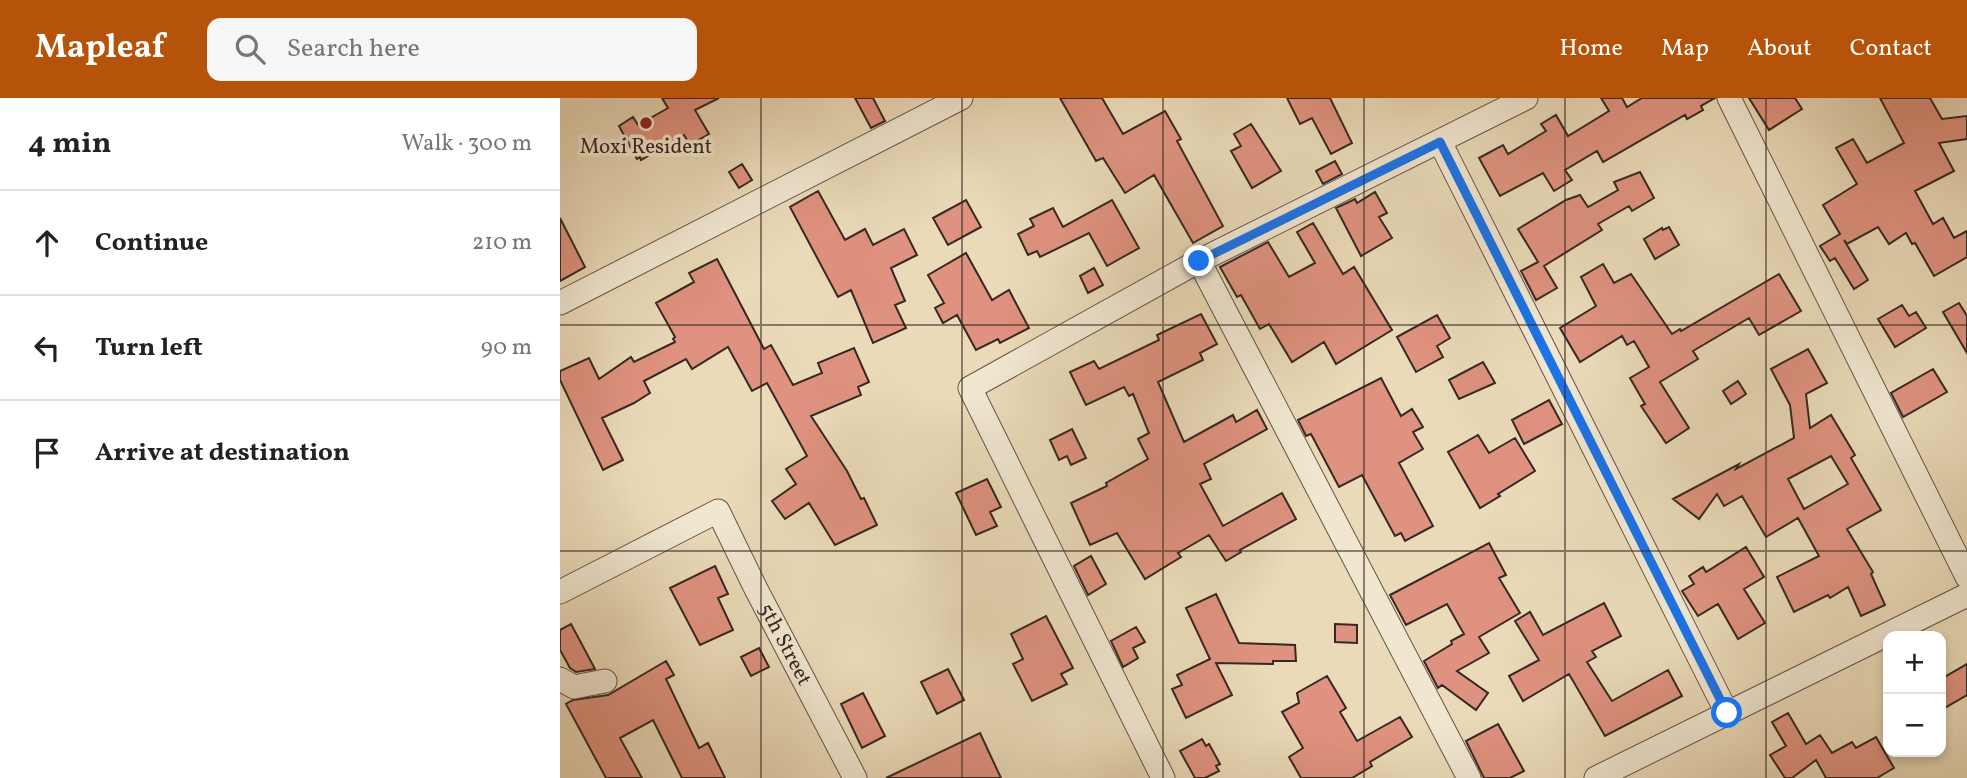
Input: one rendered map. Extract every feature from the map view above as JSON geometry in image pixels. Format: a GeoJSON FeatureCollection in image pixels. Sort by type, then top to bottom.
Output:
{"type":"FeatureCollection","features":[{"type":"Feature","properties":{"kind":"street"},"geometry":{"type":"LineString","coordinates":[[560,303],[961,98]]}},
{"type":"Feature","properties":{"kind":"street"},"geometry":{"type":"LineString","coordinates":[[1163,778],[970,388],[1199,261],[1526,98]]}},
{"type":"Feature","properties":{"kind":"street"},"geometry":{"type":"LineString","coordinates":[[1728,98],[1967,577]]}},
{"type":"Feature","properties":{"kind":"street"},"geometry":{"type":"LineString","coordinates":[[1440,142],[1727,713]]}},
{"type":"Feature","properties":{"kind":"street"},"geometry":{"type":"LineString","coordinates":[[1199,261],[1469,778]]}},
{"type":"Feature","properties":{"kind":"street","name":"5th Street"},"geometry":{"type":"LineString","coordinates":[[560,592],[718,511],[855,778]]}},
{"type":"Feature","properties":{"kind":"street"},"geometry":{"type":"LineString","coordinates":[[1595,778],[1967,595]]}},
{"type":"Feature","properties":{"kind":"street"},"geometry":{"type":"LineString","coordinates":[[560,679],[574,687],[605,681]]}},
{"type":"Feature","properties":{"kind":"building"},"geometry":{"type":"Polygon","coordinates":[[[662,98],[719,98],[695,110],[709,134],[690,145],[684,135],[641,160],[640,157],[637,159],[619,126],[633,117],[638,125],[668,108],[662,98]]]}},
{"type":"Feature","properties":{"kind":"building"},"geometry":{"type":"Polygon","coordinates":[[[855,98],[873,98],[885,121],[871,128],[855,98]]]}},
{"type":"Feature","properties":{"kind":"building"},"geometry":{"type":"Polygon","coordinates":[[[1060,98],[1102,98],[1123,134],[1165,111],[1181,139],[1177,141],[1223,226],[1193,243],[1154,175],[1125,193],[1103,158],[1096,161],[1060,98]]]}},
{"type":"Feature","properties":{"kind":"building"},"geometry":{"type":"Polygon","coordinates":[[[1287,98],[1330,98],[1352,143],[1331,154],[1312,118],[1300,124],[1287,98]]]}},
{"type":"Feature","properties":{"kind":"building"},"geometry":{"type":"Polygon","coordinates":[[[1601,98],[1622,98],[1627,107],[1642,98],[1715,98],[1701,106],[1703,110],[1687,119],[1685,115],[1603,162],[1597,151],[1565,170],[1572,180],[1554,191],[1543,173],[1500,196],[1479,158],[1503,145],[1508,154],[1546,131],[1541,124],[1556,115],[1568,136],[1609,111],[1601,98]]]}},
{"type":"Feature","properties":{"kind":"building"},"geometry":{"type":"Polygon","coordinates":[[[1749,98],[1795,98],[1802,109],[1769,130],[1749,98]]]}},
{"type":"Feature","properties":{"kind":"building"},"geometry":{"type":"Polygon","coordinates":[[[1880,98],[1930,98],[1942,119],[1967,116],[1967,139],[1939,143],[1954,171],[1915,191],[1933,224],[1943,218],[1954,238],[1967,231],[1967,257],[1934,276],[1906,233],[1889,244],[1878,227],[1847,244],[1844,240],[1868,280],[1854,289],[1835,258],[1830,261],[1820,246],[1840,234],[1823,205],[1857,184],[1836,148],[1853,139],[1867,163],[1904,143],[1880,98]]]}},
{"type":"Feature","properties":{"kind":"building"},"geometry":{"type":"Polygon","coordinates":[[[1251,124],[1281,171],[1252,188],[1231,151],[1241,146],[1234,134],[1251,124]]]}},
{"type":"Feature","properties":{"kind":"building"},"geometry":{"type":"Polygon","coordinates":[[[1335,161],[1342,174],[1323,184],[1316,171],[1335,161]]]}},
{"type":"Feature","properties":{"kind":"building"},"geometry":{"type":"Polygon","coordinates":[[[742,164],[752,180],[739,188],[729,172],[742,164]]]}},
{"type":"Feature","properties":{"kind":"building"},"geometry":{"type":"Polygon","coordinates":[[[1640,172],[1654,198],[1632,211],[1629,206],[1598,224],[1602,230],[1544,266],[1557,288],[1536,300],[1521,271],[1538,262],[1518,229],[1566,200],[1580,195],[1588,207],[1618,190],[1614,182],[1640,172]]]}},
{"type":"Feature","properties":{"kind":"building"},"geometry":{"type":"Polygon","coordinates":[[[818,191],[845,240],[865,229],[873,245],[904,229],[917,255],[891,268],[905,301],[895,305],[906,328],[873,343],[851,290],[838,297],[790,207],[818,191]]]}},
{"type":"Feature","properties":{"kind":"building"},"geometry":{"type":"Polygon","coordinates":[[[1375,192],[1387,213],[1379,217],[1392,238],[1361,256],[1336,208],[1355,199],[1357,203],[1375,192]]]}},
{"type":"Feature","properties":{"kind":"building"},"geometry":{"type":"Polygon","coordinates":[[[966,200],[981,227],[948,245],[933,218],[966,200]]]}},
{"type":"Feature","properties":{"kind":"building"},"geometry":{"type":"Polygon","coordinates":[[[1112,200],[1139,248],[1107,266],[1089,233],[1040,257],[1037,251],[1028,255],[1018,234],[1034,226],[1030,219],[1053,208],[1063,227],[1112,200]]]}},
{"type":"Feature","properties":{"kind":"building"},"geometry":{"type":"Polygon","coordinates":[[[560,218],[585,267],[560,281],[560,218]]]}},
{"type":"Feature","properties":{"kind":"building"},"geometry":{"type":"Polygon","coordinates":[[[1313,223],[1343,274],[1354,267],[1392,330],[1336,364],[1324,342],[1292,362],[1269,324],[1260,329],[1241,295],[1237,297],[1220,267],[1268,242],[1289,277],[1315,263],[1297,232],[1313,223]]]}},
{"type":"Feature","properties":{"kind":"building"},"geometry":{"type":"Polygon","coordinates":[[[1669,227],[1679,245],[1655,259],[1644,239],[1662,228],[1663,230],[1669,227]]]}},
{"type":"Feature","properties":{"kind":"building"},"geometry":{"type":"Polygon","coordinates":[[[966,253],[992,300],[1009,290],[1029,328],[1000,343],[998,339],[976,350],[957,315],[943,323],[935,308],[944,303],[928,275],[966,253]]]}},
{"type":"Feature","properties":{"kind":"building"},"geometry":{"type":"Polygon","coordinates":[[[717,259],[764,349],[771,345],[793,385],[822,373],[818,363],[854,348],[869,382],[858,387],[861,395],[811,416],[847,471],[861,499],[864,498],[877,525],[835,545],[809,503],[785,519],[772,501],[796,484],[786,469],[807,456],[767,383],[752,391],[728,347],[692,369],[686,359],[644,381],[650,393],[602,418],[623,460],[603,470],[560,380],[560,371],[589,358],[599,379],[631,357],[634,362],[675,342],[675,337],[656,303],[694,282],[689,273],[717,259]]]}},
{"type":"Feature","properties":{"kind":"building"},"geometry":{"type":"Polygon","coordinates":[[[1603,264],[1614,283],[1631,274],[1672,334],[1779,274],[1801,311],[1759,335],[1749,318],[1693,351],[1698,359],[1660,382],[1689,428],[1666,443],[1641,406],[1645,404],[1630,378],[1649,367],[1634,341],[1627,345],[1622,336],[1580,362],[1560,328],[1596,306],[1581,277],[1603,264]]]}},
{"type":"Feature","properties":{"kind":"building"},"geometry":{"type":"Polygon","coordinates":[[[1094,268],[1103,285],[1088,293],[1080,276],[1094,268]]]}},
{"type":"Feature","properties":{"kind":"building"},"geometry":{"type":"Polygon","coordinates":[[[1959,303],[1967,316],[1967,353],[1943,312],[1959,303]]]}},
{"type":"Feature","properties":{"kind":"building"},"geometry":{"type":"Polygon","coordinates":[[[1902,305],[1909,316],[1916,312],[1926,328],[1895,347],[1878,319],[1902,305]]]}},
{"type":"Feature","properties":{"kind":"building"},"geometry":{"type":"Polygon","coordinates":[[[1201,314],[1217,344],[1200,353],[1203,360],[1158,382],[1184,442],[1233,415],[1236,422],[1257,410],[1267,429],[1204,464],[1211,479],[1200,484],[1223,526],[1282,493],[1296,519],[1240,550],[1241,552],[1226,561],[1209,535],[1178,553],[1181,557],[1145,579],[1117,533],[1090,545],[1071,503],[1107,486],[1106,483],[1148,459],[1138,439],[1149,433],[1133,394],[1129,396],[1124,387],[1086,405],[1070,372],[1094,361],[1099,369],[1159,340],[1157,335],[1201,314]]]}},
{"type":"Feature","properties":{"kind":"building"},"geometry":{"type":"Polygon","coordinates":[[[1437,315],[1450,338],[1437,346],[1443,357],[1416,372],[1397,337],[1437,315]]]}},
{"type":"Feature","properties":{"kind":"building"},"geometry":{"type":"Polygon","coordinates":[[[1808,349],[1827,383],[1806,394],[1810,428],[1831,415],[1855,455],[1851,458],[1881,510],[1847,529],[1873,572],[1871,574],[1885,605],[1861,616],[1848,587],[1830,598],[1828,595],[1794,612],[1777,577],[1819,556],[1798,518],[1766,537],[1742,496],[1724,506],[1717,494],[1699,519],[1673,499],[1794,438],[1790,405],[1771,369],[1808,349]],[[1831,456],[1788,479],[1804,509],[1848,484],[1831,456]]]}},
{"type":"Feature","properties":{"kind":"building"},"geometry":{"type":"Polygon","coordinates":[[[1483,362],[1495,383],[1459,399],[1449,380],[1483,362]]]}},
{"type":"Feature","properties":{"kind":"building"},"geometry":{"type":"Polygon","coordinates":[[[1933,369],[1947,392],[1903,417],[1891,393],[1933,369]]]}},
{"type":"Feature","properties":{"kind":"building"},"geometry":{"type":"Polygon","coordinates":[[[1381,378],[1401,416],[1412,409],[1423,427],[1413,432],[1423,449],[1399,463],[1433,526],[1405,541],[1401,533],[1395,536],[1362,475],[1339,487],[1311,434],[1306,436],[1298,420],[1381,378]]]}},
{"type":"Feature","properties":{"kind":"building"},"geometry":{"type":"Polygon","coordinates":[[[1738,381],[1746,394],[1731,404],[1723,391],[1738,381]]]}},
{"type":"Feature","properties":{"kind":"building"},"geometry":{"type":"Polygon","coordinates":[[[1549,400],[1562,424],[1524,444],[1512,420],[1549,400]]]}},
{"type":"Feature","properties":{"kind":"building"},"geometry":{"type":"Polygon","coordinates":[[[1072,429],[1086,458],[1071,465],[1067,456],[1059,460],[1050,440],[1072,429]]]}},
{"type":"Feature","properties":{"kind":"building"},"geometry":{"type":"Polygon","coordinates":[[[1478,435],[1489,453],[1515,438],[1535,471],[1480,508],[1448,452],[1478,435]]]}},
{"type":"Feature","properties":{"kind":"building"},"geometry":{"type":"Polygon","coordinates":[[[987,479],[1001,507],[990,512],[997,526],[976,535],[956,493],[987,479]]]}},
{"type":"Feature","properties":{"kind":"building"},"geometry":{"type":"Polygon","coordinates":[[[1489,543],[1506,575],[1499,578],[1520,613],[1479,637],[1489,653],[1457,671],[1488,693],[1476,710],[1442,685],[1438,688],[1424,661],[1464,634],[1447,604],[1406,625],[1390,595],[1489,543]]]}},
{"type":"Feature","properties":{"kind":"building"},"geometry":{"type":"Polygon","coordinates":[[[1746,547],[1764,577],[1744,589],[1765,623],[1738,639],[1718,604],[1698,616],[1682,591],[1694,584],[1689,576],[1703,567],[1706,572],[1746,547]]]}},
{"type":"Feature","properties":{"kind":"building"},"geometry":{"type":"Polygon","coordinates":[[[1091,556],[1106,584],[1088,595],[1074,566],[1091,556]]]}},
{"type":"Feature","properties":{"kind":"building"},"geometry":{"type":"Polygon","coordinates":[[[715,566],[728,594],[718,598],[733,630],[700,645],[670,588],[715,566]]]}},
{"type":"Feature","properties":{"kind":"building"},"geometry":{"type":"Polygon","coordinates":[[[1216,594],[1239,643],[1295,645],[1296,661],[1273,661],[1273,664],[1216,663],[1232,695],[1186,718],[1172,689],[1182,685],[1177,675],[1210,659],[1186,608],[1216,594]]]}},
{"type":"Feature","properties":{"kind":"building"},"geometry":{"type":"Polygon","coordinates":[[[1604,603],[1621,636],[1592,651],[1596,657],[1587,662],[1612,701],[1668,670],[1682,696],[1605,736],[1569,674],[1523,701],[1509,676],[1539,660],[1515,621],[1530,612],[1543,635],[1604,603]]]}},
{"type":"Feature","properties":{"kind":"building"},"geometry":{"type":"Polygon","coordinates":[[[1046,616],[1073,668],[1061,674],[1067,684],[1032,701],[1013,664],[1023,659],[1011,634],[1046,616]]]}},
{"type":"Feature","properties":{"kind":"building"},"geometry":{"type":"Polygon","coordinates":[[[571,624],[595,669],[576,672],[570,668],[560,650],[560,630],[571,624]]]}},
{"type":"Feature","properties":{"kind":"building"},"geometry":{"type":"Polygon","coordinates":[[[1335,624],[1357,625],[1357,643],[1335,642],[1335,624]]]}},
{"type":"Feature","properties":{"kind":"building"},"geometry":{"type":"Polygon","coordinates":[[[1136,627],[1145,642],[1133,648],[1138,658],[1123,667],[1111,641],[1136,627]]]}},
{"type":"Feature","properties":{"kind":"building"},"geometry":{"type":"Polygon","coordinates":[[[759,648],[769,667],[751,676],[741,657],[759,648]]]}},
{"type":"Feature","properties":{"kind":"building"},"geometry":{"type":"Polygon","coordinates":[[[666,661],[674,675],[666,679],[699,748],[708,743],[725,778],[682,778],[653,720],[620,738],[642,778],[606,778],[566,704],[573,700],[608,695],[666,661]]]}},
{"type":"Feature","properties":{"kind":"building"},"geometry":{"type":"Polygon","coordinates":[[[1967,664],[1967,695],[1946,707],[1946,694],[1946,676],[1967,664]]]}},
{"type":"Feature","properties":{"kind":"building"},"geometry":{"type":"Polygon","coordinates":[[[948,669],[964,700],[937,714],[921,682],[948,669]]]}},
{"type":"Feature","properties":{"kind":"building"},"geometry":{"type":"Polygon","coordinates":[[[1327,676],[1346,708],[1340,712],[1357,741],[1400,717],[1412,737],[1370,762],[1372,766],[1352,778],[1301,778],[1289,757],[1303,748],[1282,712],[1299,703],[1297,693],[1327,676]]]}},
{"type":"Feature","properties":{"kind":"building"},"geometry":{"type":"Polygon","coordinates":[[[863,693],[885,736],[862,748],[841,704],[863,693]]]}},
{"type":"Feature","properties":{"kind":"building"},"geometry":{"type":"Polygon","coordinates":[[[1788,713],[1806,744],[1820,735],[1832,753],[1852,742],[1856,748],[1876,737],[1883,749],[1883,757],[1888,757],[1894,768],[1877,778],[1826,778],[1816,760],[1792,778],[1785,778],[1770,755],[1786,746],[1772,722],[1788,713]]]}},
{"type":"Feature","properties":{"kind":"building"},"geometry":{"type":"Polygon","coordinates":[[[1498,724],[1524,771],[1510,778],[1484,778],[1466,741],[1498,724]]]}},
{"type":"Feature","properties":{"kind":"building"},"geometry":{"type":"Polygon","coordinates":[[[980,733],[1001,778],[886,778],[980,733]]]}},
{"type":"Feature","properties":{"kind":"building"},"geometry":{"type":"Polygon","coordinates":[[[1202,739],[1206,746],[1209,744],[1220,764],[1216,766],[1219,771],[1205,778],[1195,778],[1180,751],[1202,739]]]}},
{"type":"Feature","properties":{"kind":"place","name":"Moxi Resident"},"geometry":{"type":"Point","coordinates":[646,123]}},
{"type":"Feature","properties":{"kind":"route"},"geometry":{"type":"LineString","coordinates":[[1199,261],[1440,142],[1727,713]]}}]}
